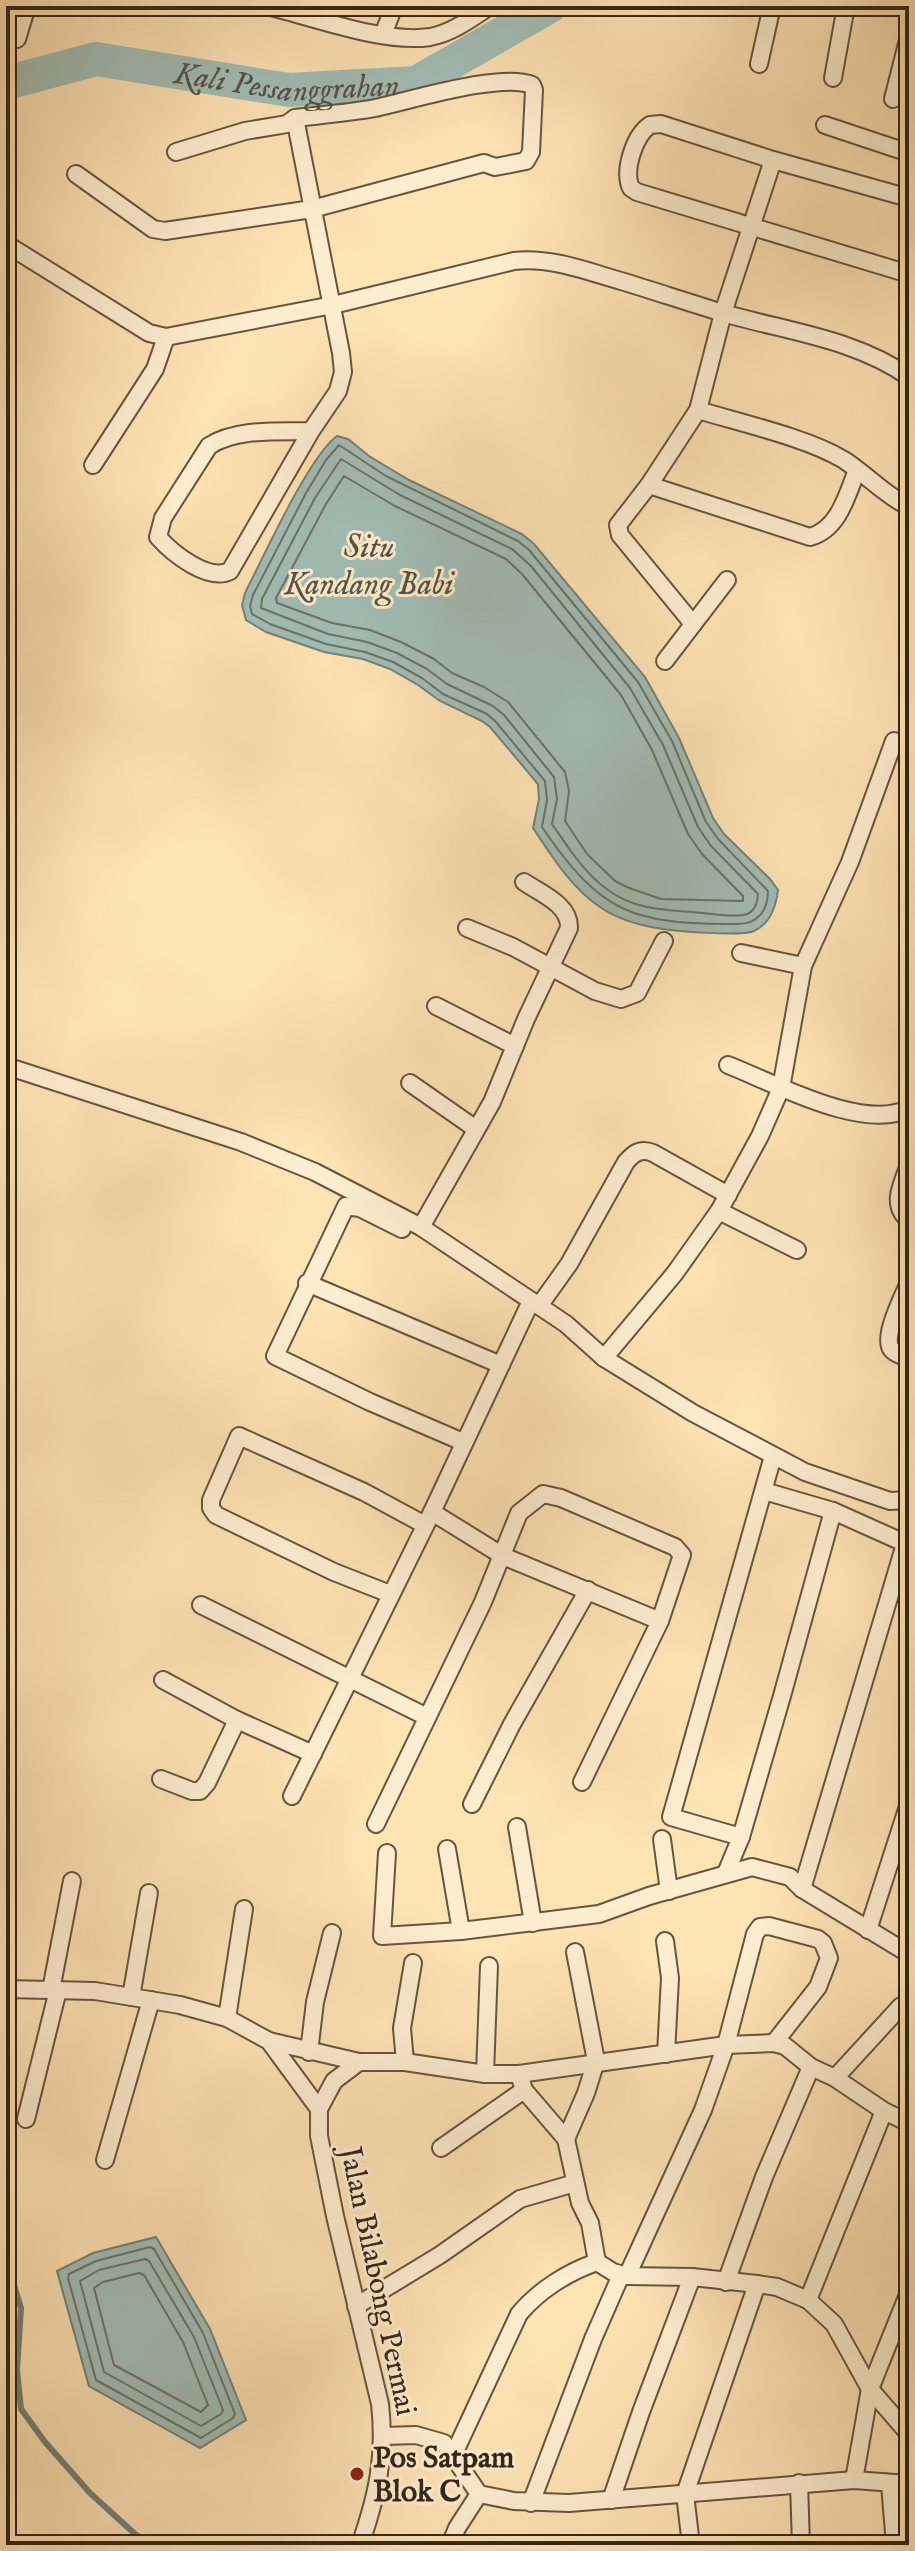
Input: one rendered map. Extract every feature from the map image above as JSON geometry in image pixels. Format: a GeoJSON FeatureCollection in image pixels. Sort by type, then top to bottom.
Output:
{"type":"FeatureCollection","features":[{"type":"Feature","properties":{"kind":"street"},"geometry":{"type":"LineString","coordinates":[[17,39],[27,6]]}},
{"type":"Feature","properties":{"kind":"street"},"geometry":{"type":"LineString","coordinates":[[267,6],[383,35],[430,37],[446,32],[473,13],[490,6]]}},
{"type":"Feature","properties":{"kind":"street"},"geometry":{"type":"LineString","coordinates":[[383,35],[394,6]]}},
{"type":"Feature","properties":{"kind":"street"},"geometry":{"type":"LineString","coordinates":[[759,64],[772,6]]}},
{"type":"Feature","properties":{"kind":"street"},"geometry":{"type":"LineString","coordinates":[[833,78],[846,6]]}},
{"type":"Feature","properties":{"kind":"street"},"geometry":{"type":"LineString","coordinates":[[893,99],[909,36]]}},
{"type":"Feature","properties":{"kind":"street"},"geometry":{"type":"LineString","coordinates":[[76,174],[153,229],[165,231],[312,209],[484,163],[495,167],[526,161],[531,152],[534,90],[532,85],[520,82],[464,87],[375,108],[295,118],[287,124],[245,131],[176,152]]}},
{"type":"Feature","properties":{"kind":"street"},"geometry":{"type":"LineString","coordinates":[[295,118],[333,305],[343,372],[338,391],[311,431],[230,571],[216,574],[203,569],[182,558],[158,537],[163,518],[209,446],[247,434],[311,431]]}},
{"type":"Feature","properties":{"kind":"street"},"geometry":{"type":"LineString","coordinates":[[909,198],[655,124],[640,134],[627,179],[637,192],[909,274]]}},
{"type":"Feature","properties":{"kind":"street"},"geometry":{"type":"LineString","coordinates":[[825,125],[909,153]]}},
{"type":"Feature","properties":{"kind":"street"},"geometry":{"type":"LineString","coordinates":[[693,624],[618,532],[618,525],[649,485],[698,410],[723,313],[773,160]]}},
{"type":"Feature","properties":{"kind":"street"},"geometry":{"type":"LineString","coordinates":[[6,244],[149,333],[166,337],[333,305],[514,261],[537,260],[583,270],[723,313],[825,339],[878,357],[909,377]]}},
{"type":"Feature","properties":{"kind":"street"},"geometry":{"type":"LineString","coordinates":[[93,465],[155,369],[166,337]]}},
{"type":"Feature","properties":{"kind":"street"},"geometry":{"type":"LineString","coordinates":[[698,410],[821,448],[909,507]]}},
{"type":"Feature","properties":{"kind":"street"},"geometry":{"type":"LineString","coordinates":[[649,485],[810,537],[819,535],[833,523],[857,470]]}},
{"type":"Feature","properties":{"kind":"street"},"geometry":{"type":"LineString","coordinates":[[665,661],[727,580]]}},
{"type":"Feature","properties":{"kind":"street"},"geometry":{"type":"LineString","coordinates":[[604,1358],[675,1273],[719,1211],[760,1136],[781,1088],[803,966],[844,877],[894,741],[909,746]]}},
{"type":"Feature","properties":{"kind":"street"},"geometry":{"type":"LineString","coordinates":[[421,1227],[492,1102],[569,928],[563,908],[524,882]]}},
{"type":"Feature","properties":{"kind":"street"},"geometry":{"type":"LineString","coordinates":[[467,928],[609,997],[629,998],[643,984],[664,941]]}},
{"type":"Feature","properties":{"kind":"street"},"geometry":{"type":"LineString","coordinates":[[741,953],[803,966]]}},
{"type":"Feature","properties":{"kind":"street"},"geometry":{"type":"LineString","coordinates":[[436,1006],[515,1046]]}},
{"type":"Feature","properties":{"kind":"street"},"geometry":{"type":"LineString","coordinates":[[728,1065],[831,1107],[861,1113],[898,1114],[909,1108]]}},
{"type":"Feature","properties":{"kind":"street"},"geometry":{"type":"LineString","coordinates":[[6,1066],[241,1142],[315,1172],[421,1227],[532,1305]]}},
{"type":"Feature","properties":{"kind":"street"},"geometry":{"type":"LineString","coordinates":[[410,1083],[476,1129]]}},
{"type":"Feature","properties":{"kind":"street"},"geometry":{"type":"LineString","coordinates":[[292,1796],[532,1305],[569,1264],[626,1162],[634,1153],[644,1150],[728,1195]]}},
{"type":"Feature","properties":{"kind":"street"},"geometry":{"type":"LineString","coordinates":[[909,1165],[897,1201],[900,1212],[909,1220]]}},
{"type":"Feature","properties":{"kind":"street"},"geometry":{"type":"LineString","coordinates":[[463,1442],[275,1356],[342,1210],[351,1205],[394,1224],[566,1324],[604,1358],[654,1391],[773,1456],[805,1472],[868,1494],[890,1501],[909,1500]]}},
{"type":"Feature","properties":{"kind":"street"},"geometry":{"type":"LineString","coordinates":[[719,1211],[797,1250]]}},
{"type":"Feature","properties":{"kind":"street"},"geometry":{"type":"LineString","coordinates":[[909,1282],[888,1343],[892,1350],[909,1359]]}},
{"type":"Feature","properties":{"kind":"street"},"geometry":{"type":"LineString","coordinates":[[307,1283],[501,1365]]}},
{"type":"Feature","properties":{"kind":"street"},"geometry":{"type":"LineString","coordinates":[[390,1594],[334,1572],[216,1515],[211,1508],[211,1500],[239,1436],[428,1518],[503,1556],[660,1621]]}},
{"type":"Feature","properties":{"kind":"street"},"geometry":{"type":"LineString","coordinates":[[741,1837],[671,1817],[773,1456]]}},
{"type":"Feature","properties":{"kind":"street"},"geometry":{"type":"LineString","coordinates":[[764,1491],[833,1511],[907,1544],[802,1889]]}},
{"type":"Feature","properties":{"kind":"street"},"geometry":{"type":"LineString","coordinates":[[376,1824],[503,1556],[521,1509],[543,1494],[561,1498],[679,1550],[682,1560],[660,1621],[582,1782]]}},
{"type":"Feature","properties":{"kind":"street"},"geometry":{"type":"LineString","coordinates":[[726,1873],[741,1837],[833,1511]]}},
{"type":"Feature","properties":{"kind":"street"},"geometry":{"type":"LineString","coordinates":[[472,1804],[512,1724],[588,1590]]}},
{"type":"Feature","properties":{"kind":"street"},"geometry":{"type":"LineString","coordinates":[[201,1605],[427,1717]]}},
{"type":"Feature","properties":{"kind":"street"},"geometry":{"type":"LineString","coordinates":[[163,1680],[237,1720],[313,1754]]}},
{"type":"Feature","properties":{"kind":"street"},"geometry":{"type":"LineString","coordinates":[[161,1779],[200,1791],[207,1783],[237,1720]]}},
{"type":"Feature","properties":{"kind":"street"},"geometry":{"type":"LineString","coordinates":[[868,1930],[909,1803]]}},
{"type":"Feature","properties":{"kind":"street"},"geometry":{"type":"LineString","coordinates":[[517,1827],[533,1923]]}},
{"type":"Feature","properties":{"kind":"street"},"geometry":{"type":"LineString","coordinates":[[662,1839],[669,1891]]}},
{"type":"Feature","properties":{"kind":"street"},"geometry":{"type":"LineString","coordinates":[[447,1849],[461,1931]]}},
{"type":"Feature","properties":{"kind":"street"},"geometry":{"type":"LineString","coordinates":[[387,1853],[382,1936],[461,1931],[599,1914],[752,1867],[790,1877],[802,1889],[909,1954]]}},
{"type":"Feature","properties":{"kind":"street"},"geometry":{"type":"LineString","coordinates":[[26,2119],[54,1990],[72,1881]]}},
{"type":"Feature","properties":{"kind":"street"},"geometry":{"type":"LineString","coordinates":[[131,1997],[149,1893]]}},
{"type":"Feature","properties":{"kind":"street"},"geometry":{"type":"LineString","coordinates":[[227,2018],[244,1909]]}},
{"type":"Feature","properties":{"kind":"street"},"geometry":{"type":"LineString","coordinates":[[531,2503],[593,2339],[703,2110],[726,2045],[755,1934],[760,1927],[769,1926],[818,1939],[829,1958],[818,1987],[774,2043]]}},
{"type":"Feature","properties":{"kind":"street"},"geometry":{"type":"LineString","coordinates":[[309,2052],[315,2002],[332,1933]]}},
{"type":"Feature","properties":{"kind":"street"},"geometry":{"type":"LineString","coordinates":[[665,1941],[670,1978],[666,2054]]}},
{"type":"Feature","properties":{"kind":"street"},"geometry":{"type":"LineString","coordinates":[[566,2139],[596,2061],[575,1952]]}},
{"type":"Feature","properties":{"kind":"street"},"geometry":{"type":"LineString","coordinates":[[405,2062],[402,2028],[413,1963]]}},
{"type":"Feature","properties":{"kind":"street"},"geometry":{"type":"LineString","coordinates":[[485,2074],[489,1966]]}},
{"type":"Feature","properties":{"kind":"street"},"geometry":{"type":"LineString","coordinates":[[6,1989],[95,1991],[151,2000],[227,2018],[269,2041],[309,2052],[359,2062],[405,2062],[522,2082],[566,2139],[575,2183],[590,2223],[597,2262]]}},
{"type":"Feature","properties":{"kind":"street"},"geometry":{"type":"LineString","coordinates":[[105,2160],[151,2000]]}},
{"type":"Feature","properties":{"kind":"street"},"geometry":{"type":"LineString","coordinates":[[835,2078],[901,2006]]}},
{"type":"Feature","properties":{"kind":"street","name":"Jalan Bilabong Permai"},"geometry":{"type":"LineString","coordinates":[[269,2041],[319,2109],[319,2136],[380,2404],[384,2436],[381,2477],[360,2545]]}},
{"type":"Feature","properties":{"kind":"street"},"geometry":{"type":"LineString","coordinates":[[441,2148],[522,2082],[596,2061],[726,2045],[774,2043],[785,2046],[811,2067],[900,2113],[808,2300]]}},
{"type":"Feature","properties":{"kind":"street"},"geometry":{"type":"LineString","coordinates":[[319,2109],[334,2081],[359,2062]]}},
{"type":"Feature","properties":{"kind":"street"},"geometry":{"type":"LineString","coordinates":[[726,2282],[764,2177],[811,2067]]}},
{"type":"Feature","properties":{"kind":"street"},"geometry":{"type":"LineString","coordinates":[[356,2306],[440,2255],[520,2199],[575,2183]]}},
{"type":"Feature","properties":{"kind":"street"},"geometry":{"type":"LineString","coordinates":[[452,2458],[519,2314],[571,2271],[597,2262],[624,2276],[692,2277],[757,2284],[777,2287],[808,2300],[834,2324],[870,2389],[909,2434]]}},
{"type":"Feature","properties":{"kind":"street"},"geometry":{"type":"LineString","coordinates":[[611,2500],[692,2277]]}},
{"type":"Feature","properties":{"kind":"street"},"geometry":{"type":"LineString","coordinates":[[691,2545],[685,2494],[757,2284]]}},
{"type":"Feature","properties":{"kind":"street"},"geometry":{"type":"LineString","coordinates":[[854,2480],[870,2389],[909,2292]]}},
{"type":"Feature","properties":{"kind":"street"},"geometry":{"type":"LineString","coordinates":[[384,2436],[416,2435],[444,2443],[479,2494],[531,2503],[611,2500],[854,2480],[909,2484]]}},
{"type":"Feature","properties":{"kind":"street"},"geometry":{"type":"LineString","coordinates":[[799,2483],[801,2545]]}},
{"type":"Feature","properties":{"kind":"street"},"geometry":{"type":"LineString","coordinates":[[890,2484],[895,2545]]}},
{"type":"Feature","properties":{"kind":"street"},"geometry":{"type":"LineString","coordinates":[[450,2545],[479,2494]]}},
{"type":"Feature","properties":{"kind":"water","name":"Situ Kandang Babi"},"geometry":{"type":"Polygon","coordinates":[[[337,436],[348,439],[409,480],[522,534],[534,544],[645,677],[679,738],[713,818],[724,834],[778,890],[774,908],[760,928],[747,933],[692,932],[642,925],[606,911],[571,881],[533,828],[539,799],[538,784],[490,727],[440,701],[390,669],[363,659],[324,652],[266,632],[246,620],[242,605],[245,593],[300,485],[337,436]]]}},
{"type":"Feature","properties":{"kind":"water"},"geometry":{"type":"Polygon","coordinates":[[[156,2237],[210,2329],[246,2420],[200,2448],[89,2386],[57,2271],[93,2253],[156,2237]]]}},
{"type":"Feature","properties":{"kind":"waterway","name":"Kali Pessanggrahan"},"geometry":{"type":"LineString","coordinates":[[6,83],[96,59],[289,90],[416,83],[550,6]]}},
{"type":"Feature","properties":{"kind":"waterway"},"geometry":{"type":"LineString","coordinates":[[6,2259],[21,2308],[17,2370],[21,2409],[45,2442],[90,2493],[135,2534],[152,2545]]}},
{"type":"Feature","properties":{"kind":"place","name":"Pos Satpam Blok C"},"geometry":{"type":"Point","coordinates":[357,2474]}}]}
